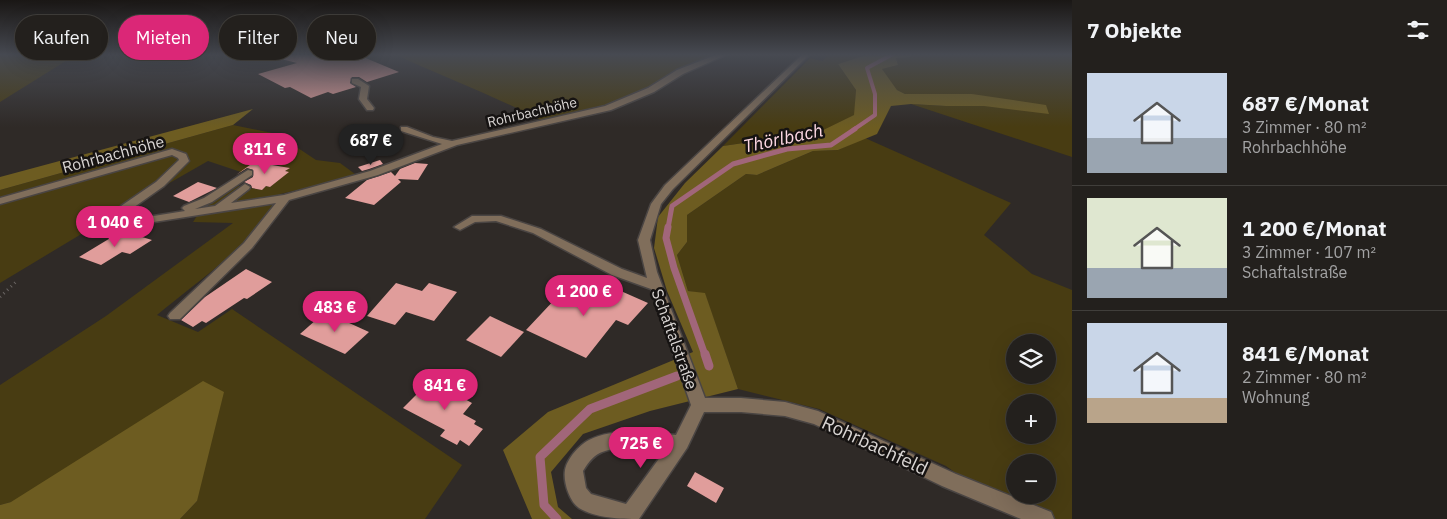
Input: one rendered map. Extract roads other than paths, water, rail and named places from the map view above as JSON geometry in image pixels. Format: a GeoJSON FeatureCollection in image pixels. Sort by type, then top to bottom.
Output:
{"type":"FeatureCollection","features":[{"type":"Feature","properties":{"kind":"street","name":"Rohrbachhöhe"},"geometry":{"type":"LineString","coordinates":[[0,201],[172,152],[183,156],[184,161],[160,184],[125,208],[118,221],[141,221],[285,198],[374,173],[454,143],[608,108],[652,90],[670,78]]}},
{"type":"Feature","properties":{"kind":"street","name":"Schaftalstraße"},"geometry":{"type":"LineString","coordinates":[[628,517],[681,443],[699,405],[650,272],[644,240],[656,204],[669,187],[783,78]]}},
{"type":"Feature","properties":{"kind":"street"},"geometry":{"type":"LineString","coordinates":[[355,81],[365,86],[363,99],[370,108]]}},
{"type":"Feature","properties":{"kind":"street","name":"Rohrbachhöhe"},"geometry":{"type":"LineString","coordinates":[[404,129],[431,139],[454,143]]}},
{"type":"Feature","properties":{"kind":"street"},"geometry":{"type":"LineString","coordinates":[[180,215],[188,208],[208,200],[248,173]]}},
{"type":"Feature","properties":{"kind":"street"},"geometry":{"type":"LineString","coordinates":[[218,208],[245,187]]}},
{"type":"Feature","properties":{"kind":"street"},"geometry":{"type":"LineString","coordinates":[[175,316],[233,260],[273,217],[285,198]]}},
{"type":"Feature","properties":{"kind":"street"},"geometry":{"type":"LineString","coordinates":[[460,227],[472,219],[497,218],[537,231],[617,272],[656,287]]}},
{"type":"Feature","properties":{"kind":"street","name":"Rohrbachfeld"},"geometry":{"type":"LineString","coordinates":[[699,405],[741,405],[785,409],[818,418],[949,480],[1044,519]]}},
{"type":"Feature","properties":{"kind":"street"},"geometry":{"type":"LineString","coordinates":[[628,517],[585,501],[577,492],[574,470],[587,450],[599,443],[620,441],[681,443]]}},
{"type":"Feature","properties":{"kind":"waterway","name":"Thörlbach"},"geometry":{"type":"LineString","coordinates":[[853,130],[875,115],[875,94],[870,78]]}},
{"type":"Feature","properties":{"kind":"waterway","name":"Thörlbach"},"geometry":{"type":"LineString","coordinates":[[668,228],[672,206],[733,164],[787,149],[831,145],[855,129]]}},
{"type":"Feature","properties":{"kind":"waterway","name":"Thörlbach"},"geometry":{"type":"LineString","coordinates":[[668,227],[666,238],[674,268],[705,355]]}},
{"type":"Feature","properties":{"kind":"waterway","name":"Thörlbach"},"geometry":{"type":"LineString","coordinates":[[705,354],[709,366]]}},
{"type":"Feature","properties":{"kind":"waterway","name":"Thörlbach"},"geometry":{"type":"LineString","coordinates":[[557,519],[544,505],[540,457],[590,409],[677,376]]}}]}
